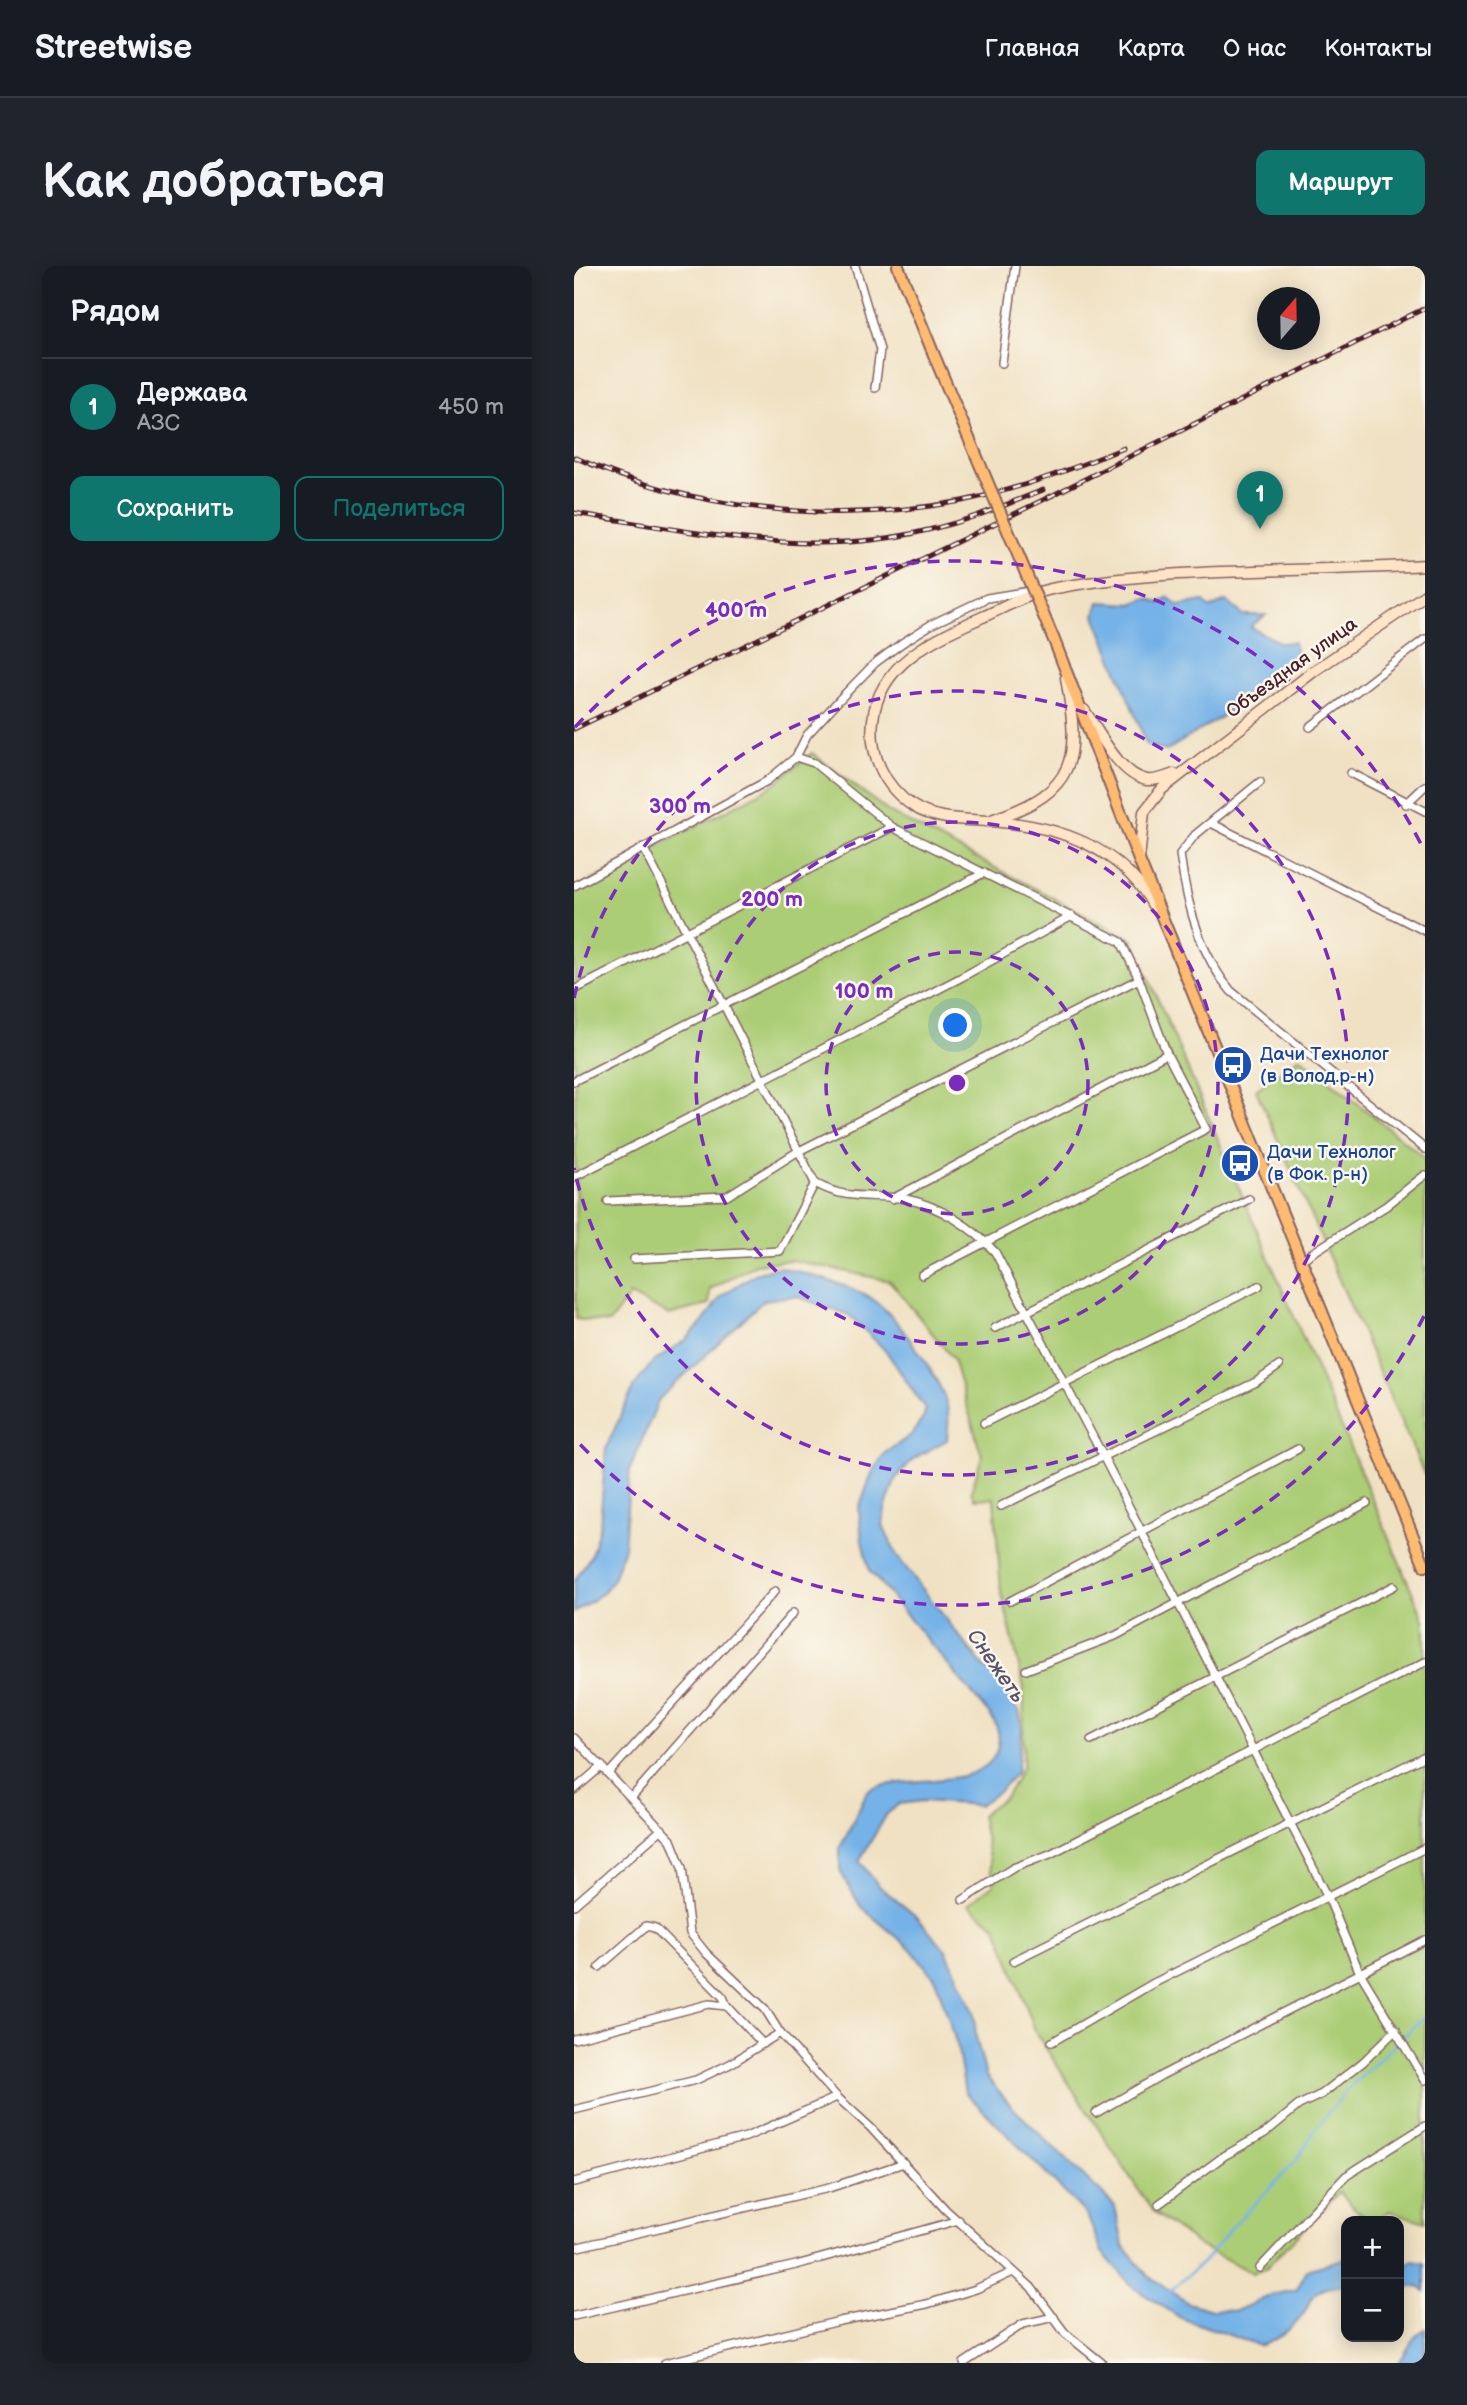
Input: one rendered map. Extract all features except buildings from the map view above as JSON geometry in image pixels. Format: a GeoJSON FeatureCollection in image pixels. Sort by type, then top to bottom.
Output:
{"type":"FeatureCollection","features":[{"type":"Feature","properties":{"kind":"main road"},"geometry":{"type":"LineString","coordinates":[[898,266],[1054,640],[1139,860],[1425,1566]]}},
{"type":"Feature","properties":{"kind":"street"},"geometry":{"type":"LineString","coordinates":[[855,266],[880,350],[875,388]]}},
{"type":"Feature","properties":{"kind":"street"},"geometry":{"type":"LineString","coordinates":[[1002,363],[1014,266]]}},
{"type":"Feature","properties":{"kind":"street"},"geometry":{"type":"LineString","coordinates":[[574,886],[767,781],[796,757],[807,735],[875,663],[932,624],[987,598],[1009,592],[1179,575],[1425,565]]}},
{"type":"Feature","properties":{"kind":"street"},"geometry":{"type":"LineString","coordinates":[[1054,588],[999,609],[919,650],[886,681],[874,708],[872,742],[876,760],[899,795],[914,807],[932,815],[1045,828],[1087,842],[1133,876],[1168,932]]}},
{"type":"Feature","properties":{"kind":"street","name":"Объездная улица"},"geometry":{"type":"LineString","coordinates":[[1181,771],[1314,671],[1425,595]]}},
{"type":"Feature","properties":{"kind":"street"},"geometry":{"type":"LineString","coordinates":[[1310,727],[1425,639]]}},
{"type":"Feature","properties":{"kind":"street"},"geometry":{"type":"LineString","coordinates":[[990,821],[1036,802],[1050,792],[1067,770],[1075,740],[1062,660]]}},
{"type":"Feature","properties":{"kind":"street"},"geometry":{"type":"LineString","coordinates":[[1079,703],[1124,766],[1136,776],[1148,780],[1159,779],[1181,771]]}},
{"type":"Feature","properties":{"kind":"street"},"geometry":{"type":"LineString","coordinates":[[796,757],[814,763],[892,827],[1121,942],[1139,979],[1167,1054],[1206,1129],[984,1240],[922,1275]]}},
{"type":"Feature","properties":{"kind":"street"},"geometry":{"type":"LineString","coordinates":[[1139,860],[1144,812],[1181,771]]}},
{"type":"Feature","properties":{"kind":"street"},"geometry":{"type":"LineString","coordinates":[[1351,773],[1406,804],[1425,811]]}},
{"type":"Feature","properties":{"kind":"street"},"geometry":{"type":"LineString","coordinates":[[1260,782],[1195,835],[1180,854],[1185,890],[1214,971],[1231,991],[1425,1149]]}},
{"type":"Feature","properties":{"kind":"street"},"geometry":{"type":"LineString","coordinates":[[1406,804],[1425,786]]}},
{"type":"Feature","properties":{"kind":"street"},"geometry":{"type":"LineString","coordinates":[[1211,824],[1425,931]]}},
{"type":"Feature","properties":{"kind":"street"},"geometry":{"type":"LineString","coordinates":[[574,990],[892,827]]}},
{"type":"Feature","properties":{"kind":"street"},"geometry":{"type":"LineString","coordinates":[[643,847],[797,1152],[816,1183],[831,1192],[862,1198],[906,1199],[944,1213],[984,1240],[995,1252],[1103,1456],[1328,1897],[1359,1971],[1425,2080]]}},
{"type":"Feature","properties":{"kind":"street"},"geometry":{"type":"LineString","coordinates":[[574,1081],[724,1007],[861,932],[984,873]]}},
{"type":"Feature","properties":{"kind":"street"},"geometry":{"type":"LineString","coordinates":[[574,1177],[986,964],[1072,916]]}},
{"type":"Feature","properties":{"kind":"street"},"geometry":{"type":"LineString","coordinates":[[608,1201],[727,1196],[797,1152],[1139,979]]}},
{"type":"Feature","properties":{"kind":"street"},"geometry":{"type":"LineString","coordinates":[[892,1199],[1167,1054]]}},
{"type":"Feature","properties":{"kind":"street"},"geometry":{"type":"LineString","coordinates":[[1300,1260],[1386,1206],[1425,1175]]}},
{"type":"Feature","properties":{"kind":"street"},"geometry":{"type":"LineString","coordinates":[[634,1259],[780,1251],[816,1183]]}},
{"type":"Feature","properties":{"kind":"street"},"geometry":{"type":"LineString","coordinates":[[995,1328],[1249,1199]]}},
{"type":"Feature","properties":{"kind":"street"},"geometry":{"type":"LineString","coordinates":[[984,1423],[1259,1286]]}},
{"type":"Feature","properties":{"kind":"street"},"geometry":{"type":"LineString","coordinates":[[1001,1506],[1256,1382],[1279,1366]]}},
{"type":"Feature","properties":{"kind":"street"},"geometry":{"type":"LineString","coordinates":[[1010,1601],[1298,1449]]}},
{"type":"Feature","properties":{"kind":"street"},"geometry":{"type":"LineString","coordinates":[[1027,1670],[1115,1636],[1367,1503]]}},
{"type":"Feature","properties":{"kind":"street"},"geometry":{"type":"LineString","coordinates":[[1091,1740],[1394,1586]]}},
{"type":"Feature","properties":{"kind":"street"},"geometry":{"type":"LineString","coordinates":[[609,1773],[775,1591]]}},
{"type":"Feature","properties":{"kind":"street"},"geometry":{"type":"LineString","coordinates":[[632,1797],[793,1613]]}},
{"type":"Feature","properties":{"kind":"street"},"geometry":{"type":"LineString","coordinates":[[963,1900],[1013,1868],[1050,1854],[1425,1662]]}},
{"type":"Feature","properties":{"kind":"street"},"geometry":{"type":"LineString","coordinates":[[574,1738],[671,1840],[682,1868],[691,1933],[706,1953],[765,2009],[780,2033],[837,2097],[959,2220],[1031,2287],[1065,2333],[1102,2363]]}},
{"type":"Feature","properties":{"kind":"street"},"geometry":{"type":"LineString","coordinates":[[1013,1961],[1425,1756]]}},
{"type":"Feature","properties":{"kind":"street"},"geometry":{"type":"LineString","coordinates":[[574,1790],[601,1766]]}},
{"type":"Feature","properties":{"kind":"street"},"geometry":{"type":"LineString","coordinates":[[574,1905],[662,1829]]}},
{"type":"Feature","properties":{"kind":"street"},"geometry":{"type":"LineString","coordinates":[[1052,2042],[1152,1984],[1425,1848]]}},
{"type":"Feature","properties":{"kind":"street"},"geometry":{"type":"LineString","coordinates":[[599,1967],[646,1926],[655,1928],[723,1997],[727,2006],[762,2043]]}},
{"type":"Feature","properties":{"kind":"street"},"geometry":{"type":"LineString","coordinates":[[1096,2113],[1359,1971],[1425,1940]]}},
{"type":"Feature","properties":{"kind":"street"},"geometry":{"type":"LineString","coordinates":[[574,2039],[709,2004],[727,2006]]}},
{"type":"Feature","properties":{"kind":"street"},"geometry":{"type":"LineString","coordinates":[[1159,2204],[1224,2156],[1265,2133],[1299,2105],[1322,2094],[1363,2062],[1396,2030]]}},
{"type":"Feature","properties":{"kind":"street"},"geometry":{"type":"LineString","coordinates":[[574,2110],[695,2080],[730,2064],[780,2033]]}},
{"type":"Feature","properties":{"kind":"street"},"geometry":{"type":"LineString","coordinates":[[574,2182],[746,2137],[837,2097]]}},
{"type":"Feature","properties":{"kind":"street"},"geometry":{"type":"LineString","coordinates":[[1260,2269],[1328,2192],[1346,2176],[1425,2126]]}},
{"type":"Feature","properties":{"kind":"street"},"geometry":{"type":"LineString","coordinates":[[574,2248],[829,2188],[904,2163]]}},
{"type":"Feature","properties":{"kind":"street"},"geometry":{"type":"LineString","coordinates":[[574,2316],[796,2265],[959,2220]]}},
{"type":"Feature","properties":{"kind":"street"},"geometry":{"type":"LineString","coordinates":[[665,2363],[840,2321],[927,2304],[975,2289],[1013,2272]]}},
{"type":"Feature","properties":{"kind":"street"},"geometry":{"type":"LineString","coordinates":[[964,2363],[1023,2324],[1054,2317]]}},
{"type":"Feature","properties":{"kind":"green space"},"geometry":{"type":"Polygon","coordinates":[[[812,753],[890,813],[1132,939],[1425,1622],[1425,2222],[1390,2211],[1382,2216],[1362,2216],[1339,2192],[1265,2269],[1253,2273],[1200,2246],[1153,2212],[1036,2033],[997,1927],[968,1904],[994,1884],[981,1815],[1006,1796],[1023,1767],[1024,1688],[1001,1590],[994,1498],[975,1499],[971,1492],[982,1456],[953,1359],[890,1281],[792,1260],[756,1264],[710,1289],[709,1304],[669,1315],[630,1295],[609,1323],[576,1319],[574,890],[769,788],[812,753]]]}},
{"type":"Feature","properties":{"kind":"green space"},"geometry":{"type":"Polygon","coordinates":[[[1300,1057],[1425,1158],[1425,1476],[1256,1090],[1300,1057]]]}},
{"type":"Feature","properties":{"kind":"water"},"geometry":{"type":"Polygon","coordinates":[[[1168,597],[1178,606],[1203,601],[1210,608],[1226,601],[1243,615],[1266,615],[1250,627],[1281,643],[1294,642],[1298,659],[1281,678],[1262,684],[1261,692],[1166,751],[1147,745],[1095,615],[1099,602],[1132,604],[1147,598],[1160,603],[1168,597]]]}},
{"type":"Feature","properties":{"kind":"water"},"geometry":{"type":"Polygon","coordinates":[[[778,1267],[814,1276],[866,1295],[884,1309],[926,1363],[942,1391],[947,1407],[947,1440],[913,1459],[896,1478],[885,1509],[883,1526],[897,1556],[982,1665],[1007,1688],[1019,1711],[1022,1728],[1017,1772],[1001,1790],[979,1805],[923,1801],[899,1804],[887,1814],[859,1861],[879,1886],[917,1917],[946,1950],[974,2012],[976,2037],[986,2076],[1013,2108],[1115,2206],[1123,2245],[1148,2276],[1188,2303],[1212,2310],[1236,2311],[1272,2295],[1296,2290],[1307,2270],[1341,2260],[1341,2285],[1326,2288],[1315,2294],[1295,2324],[1285,2333],[1260,2346],[1181,2318],[1134,2288],[1102,2252],[1087,2215],[965,2092],[957,2045],[935,1978],[910,1948],[861,1907],[840,1871],[840,1848],[868,1791],[882,1786],[940,1780],[976,1772],[989,1763],[997,1750],[999,1740],[997,1728],[990,1715],[869,1570],[862,1541],[859,1509],[872,1473],[885,1453],[911,1435],[924,1417],[925,1409],[886,1351],[849,1315],[796,1296],[764,1300],[659,1399],[630,1469],[624,1548],[613,1579],[603,1593],[574,1612],[574,1582],[591,1555],[600,1525],[606,1448],[634,1386],[653,1362],[686,1340],[721,1296],[755,1274],[778,1267]]]}},
{"type":"Feature","properties":{"kind":"water"},"geometry":{"type":"Polygon","coordinates":[[[1412,2261],[1425,2263],[1425,2291],[1419,2286],[1404,2287],[1404,2268],[1412,2261]]]}},
{"type":"Feature","properties":{"kind":"water"},"geometry":{"type":"Polygon","coordinates":[[[1425,2329],[1425,2363],[1399,2363],[1416,2335],[1425,2329]]]}},
{"type":"Feature","properties":{"kind":"waterway"},"geometry":{"type":"LineString","coordinates":[[1169,2292],[1207,2258],[1231,2228],[1297,2160],[1316,2128],[1347,2090],[1425,2016]]}},
{"type":"Feature","properties":{"kind":"railway"},"geometry":{"type":"LineString","coordinates":[[574,729],[1051,496],[1425,308]]}},
{"type":"Feature","properties":{"kind":"railway"},"geometry":{"type":"LineString","coordinates":[[574,457],[667,490],[715,501],[814,512],[864,512],[913,508],[983,496],[1044,478],[1124,448]]}},
{"type":"Feature","properties":{"kind":"railway"},"geometry":{"type":"LineString","coordinates":[[574,513],[751,540],[839,543],[883,539],[928,530],[1043,490]]}},
{"type":"Feature","properties":{"kind":"place","name":"Держава"},"geometry":{"type":"Point","coordinates":[1260,529]}},
{"type":"Feature","properties":{"kind":"place","name":"Дачи Технолог (в Волод.р-н)"},"geometry":{"type":"Point","coordinates":[1233,1065]}},
{"type":"Feature","properties":{"kind":"place","name":"Дачи Технолог (в Фок. р-н)"},"geometry":{"type":"Point","coordinates":[1240,1163]}},
{"type":"Feature","properties":{"kind":"water label","name":"Снежеть"},"geometry":{"type":"Point","coordinates":[996,1666]}}]}
